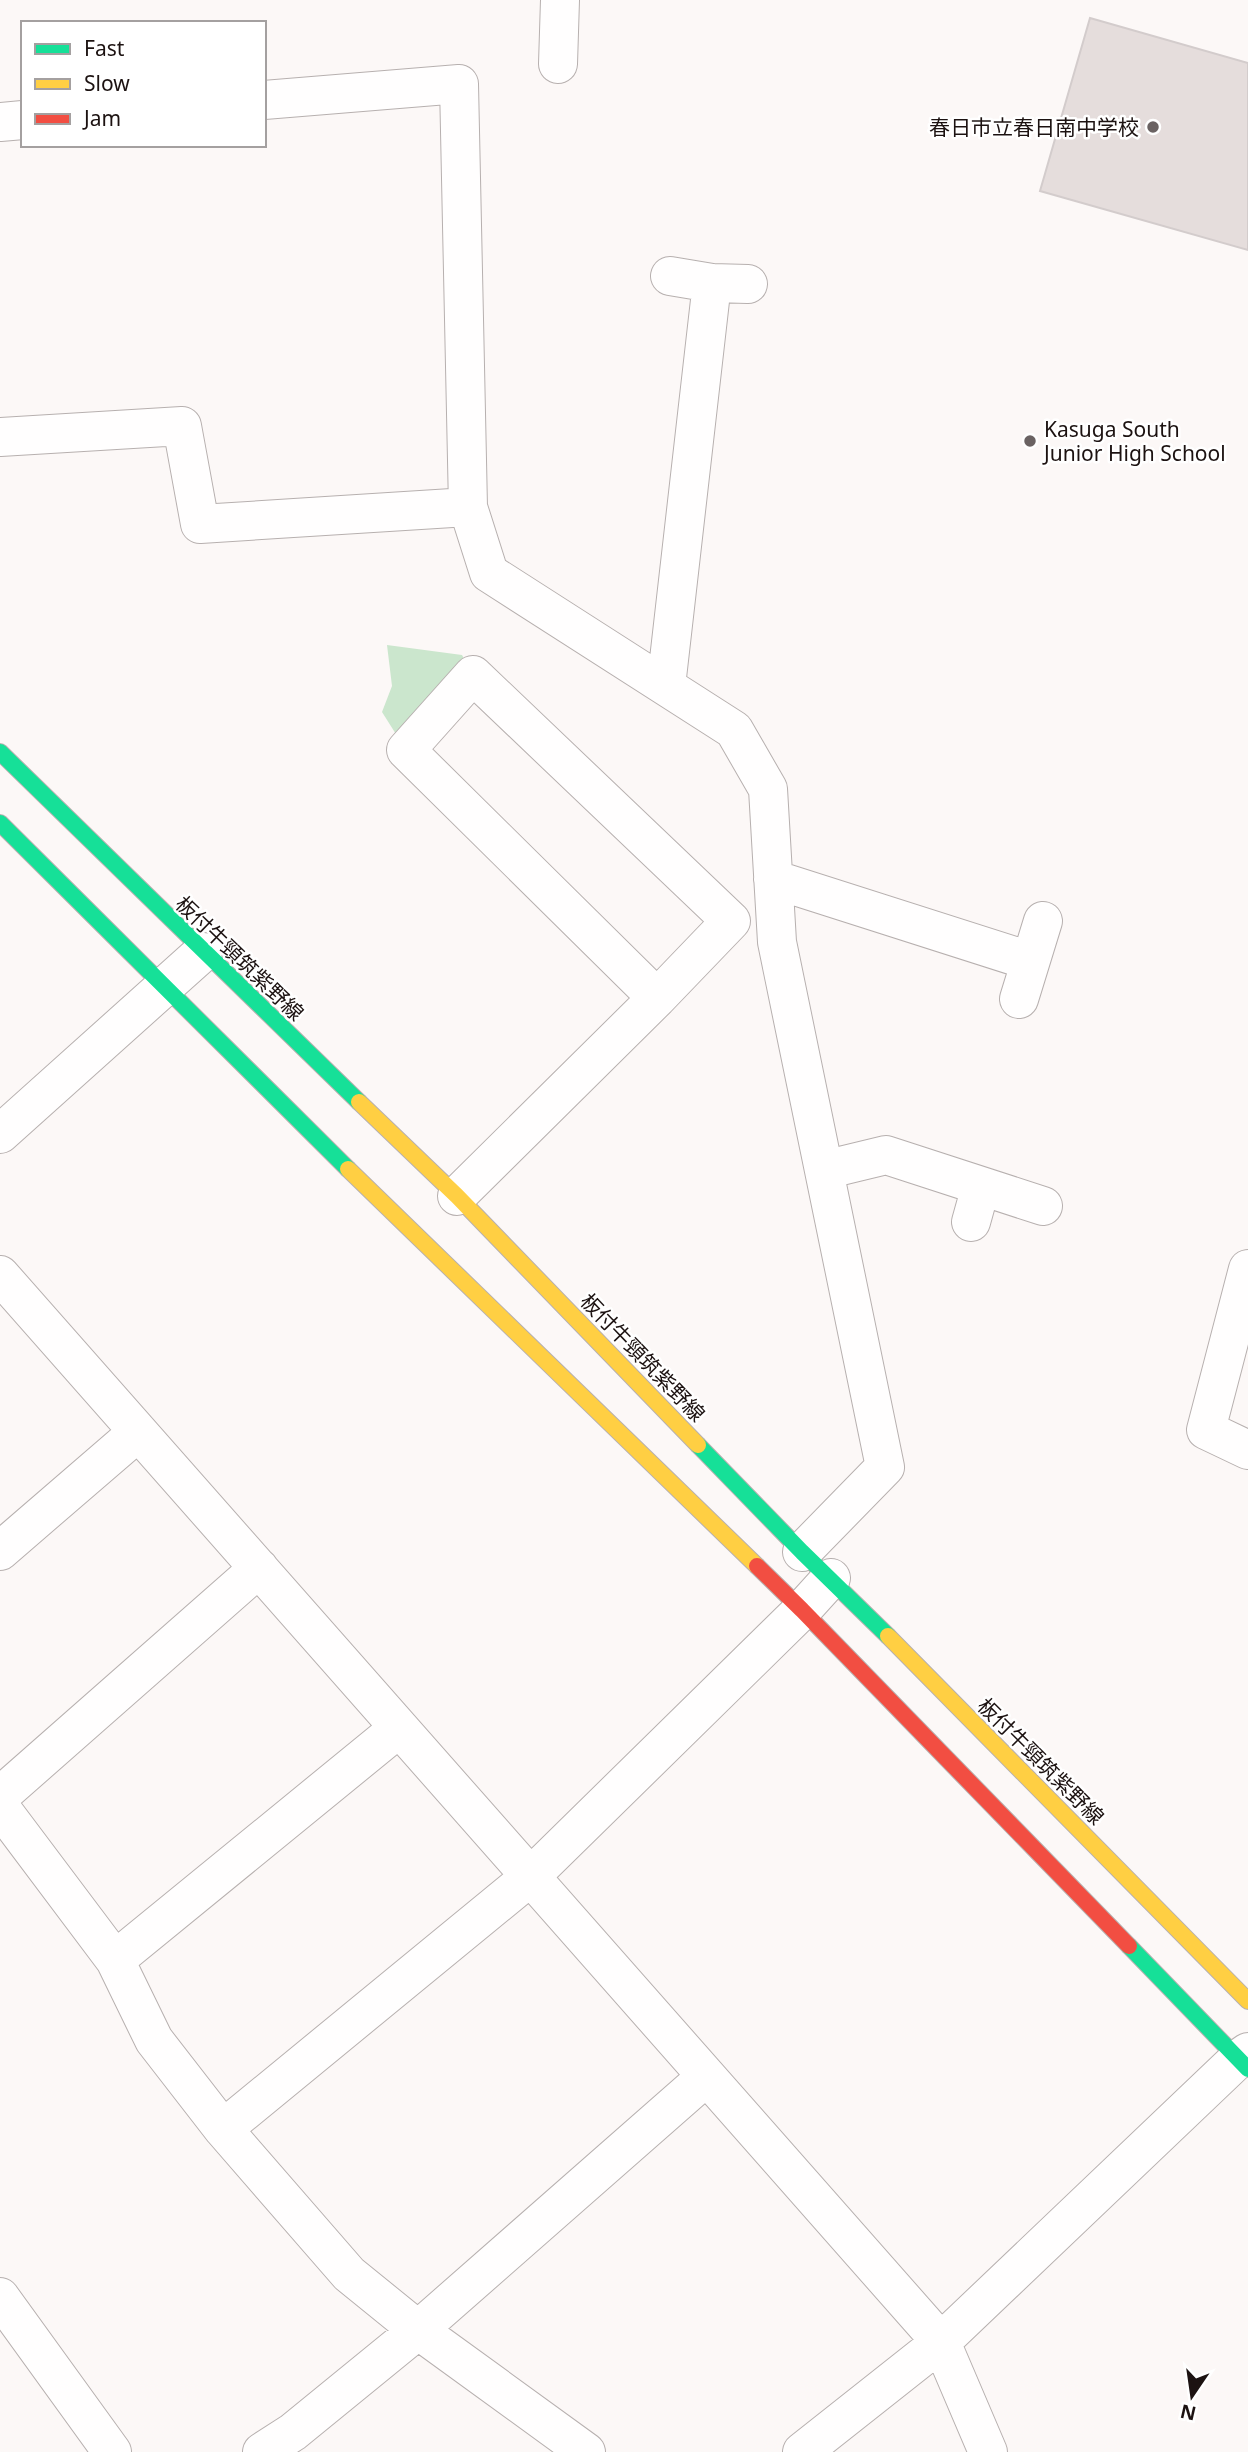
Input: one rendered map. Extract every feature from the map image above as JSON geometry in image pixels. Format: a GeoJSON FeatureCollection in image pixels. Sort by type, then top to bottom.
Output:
{"type":"FeatureCollection","features":[{"type":"Feature","properties":{"kind":"main road","name":"板付牛頸筑紫野線"},"geometry":{"type":"LineString","coordinates":[[0,752],[457,1196],[802,1552],[831,1578],[1248,2001]]}},
{"type":"Feature","properties":{"kind":"main road"},"geometry":{"type":"LineString","coordinates":[[0,823],[438,1259],[802,1610],[1245,2060]]}},
{"type":"Feature","properties":{"kind":"street"},"geometry":{"type":"LineString","coordinates":[[558,64],[560,0]]}},
{"type":"Feature","properties":{"kind":"street"},"geometry":{"type":"LineString","coordinates":[[266,100],[459,84],[468,508],[489,573],[734,730],[768,789],[777,942],[885,1467],[802,1552]]}},
{"type":"Feature","properties":{"kind":"street"},"geometry":{"type":"LineString","coordinates":[[0,122],[21,120]]}},
{"type":"Feature","properties":{"kind":"street"},"geometry":{"type":"LineString","coordinates":[[666,686],[730,284],[670,276]]}},
{"type":"Feature","properties":{"kind":"street"},"geometry":{"type":"LineString","coordinates":[[0,437],[182,426],[200,524],[468,508]]}},
{"type":"Feature","properties":{"kind":"street"},"geometry":{"type":"LineString","coordinates":[[457,1196],[657,998],[731,921],[472,675],[406,750],[657,998]]}},
{"type":"Feature","properties":{"kind":"street"},"geometry":{"type":"LineString","coordinates":[[774,879],[1030,961]]}},
{"type":"Feature","properties":{"kind":"street"},"geometry":{"type":"LineString","coordinates":[[1019,999],[1043,921]]}},
{"type":"Feature","properties":{"kind":"street"},"geometry":{"type":"LineString","coordinates":[[0,1134],[203,952]]}},
{"type":"Feature","properties":{"kind":"street"},"geometry":{"type":"LineString","coordinates":[[824,1170],[886,1155],[1043,1206]]}},
{"type":"Feature","properties":{"kind":"street"},"geometry":{"type":"LineString","coordinates":[[971,1222],[981,1186]]}},
{"type":"Feature","properties":{"kind":"street"},"geometry":{"type":"LineString","coordinates":[[1248,1269],[1206,1430],[1248,1450]]}},
{"type":"Feature","properties":{"kind":"street"},"geometry":{"type":"LineString","coordinates":[[0,1275],[941,2342],[988,2452]]}},
{"type":"Feature","properties":{"kind":"street"},"geometry":{"type":"LineString","coordinates":[[0,1551],[138,1432]]}},
{"type":"Feature","properties":{"kind":"street"},"geometry":{"type":"LineString","coordinates":[[0,1796],[258,1569]]}},
{"type":"Feature","properties":{"kind":"street"},"geometry":{"type":"LineString","coordinates":[[223,2129],[530,1877],[802,1610],[831,1578]]}},
{"type":"Feature","properties":{"kind":"street"},"geometry":{"type":"LineString","coordinates":[[115,1960],[399,1728]]}},
{"type":"Feature","properties":{"kind":"street"},"geometry":{"type":"LineString","coordinates":[[0,1807],[115,1960],[154,2040],[223,2129],[349,2274],[418,2330],[586,2452]]}},
{"type":"Feature","properties":{"kind":"street"},"geometry":{"type":"LineString","coordinates":[[802,2452],[941,2342],[1245,2060]]}},
{"type":"Feature","properties":{"kind":"street"},"geometry":{"type":"LineString","coordinates":[[289,2445],[706,2077]]}},
{"type":"Feature","properties":{"kind":"street"},"geometry":{"type":"LineString","coordinates":[[0,2297],[112,2452]]}},
{"type":"Feature","properties":{"kind":"green space"},"geometry":{"type":"Polygon","coordinates":[[[387,645],[462,655],[473,675],[406,750],[382,712],[392,686],[387,645]]]}},
{"type":"Feature","properties":{"kind":"building","name":"春日市立春日南中学校"},"geometry":{"type":"Polygon","coordinates":[[[1090,18],[1248,63],[1248,250],[1040,191],[1090,18]]]}},
{"type":"Feature","properties":{"kind":"traffic: fast"},"geometry":{"type":"LineString","coordinates":[[0,752],[359,1102]]}},
{"type":"Feature","properties":{"kind":"traffic: fast"},"geometry":{"type":"LineString","coordinates":[[0,823],[348,1169]]}},
{"type":"Feature","properties":{"kind":"traffic: fast"},"geometry":{"type":"LineString","coordinates":[[698,1445],[888,1636]]}},
{"type":"Feature","properties":{"kind":"traffic: fast"},"geometry":{"type":"LineString","coordinates":[[1129,1946],[1248,2069]]}},
{"type":"Feature","properties":{"kind":"traffic: slow"},"geometry":{"type":"LineString","coordinates":[[359,1102],[457,1196],[698,1445]]}},
{"type":"Feature","properties":{"kind":"traffic: slow"},"geometry":{"type":"LineString","coordinates":[[348,1169],[757,1566]]}},
{"type":"Feature","properties":{"kind":"traffic: slow"},"geometry":{"type":"LineString","coordinates":[[888,1636],[1248,2001]]}},
{"type":"Feature","properties":{"kind":"traffic: jam"},"geometry":{"type":"LineString","coordinates":[[757,1566],[1129,1946]]}},
{"type":"Feature","properties":{"kind":"place","name":"春日市立春日南中学校"},"geometry":{"type":"Point","coordinates":[1153,127]}},
{"type":"Feature","properties":{"kind":"place","name":"Kasuga South Junior High School"},"geometry":{"type":"Point","coordinates":[1030,441]}}]}
